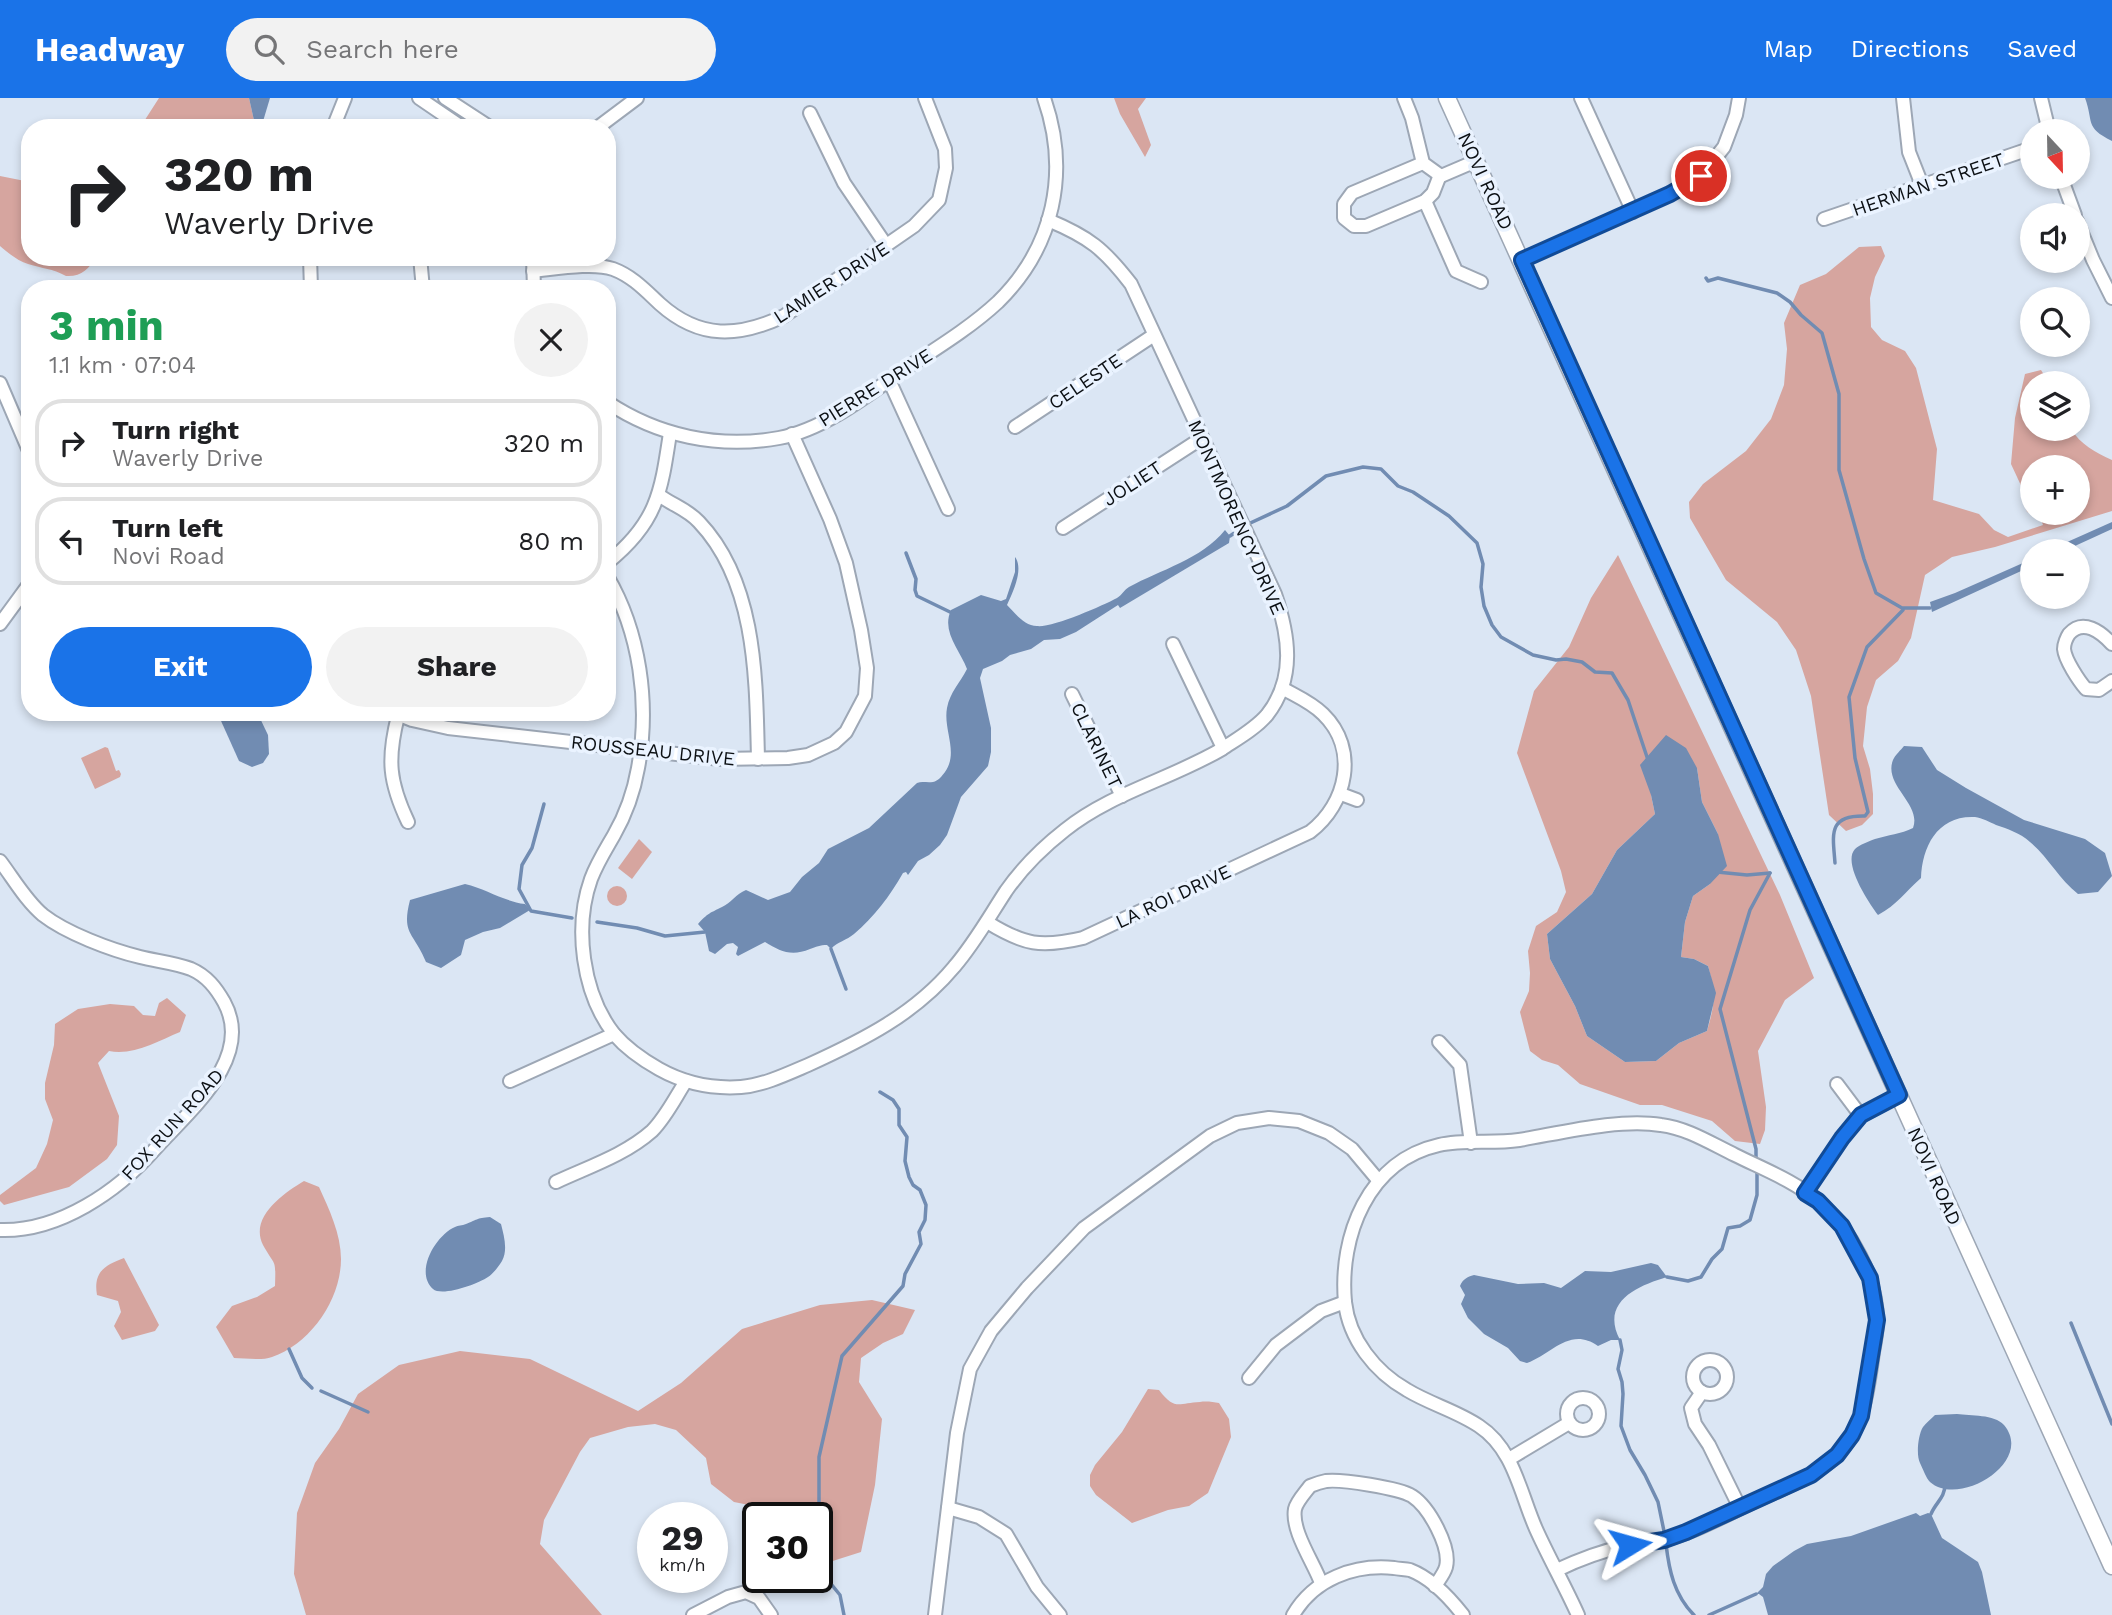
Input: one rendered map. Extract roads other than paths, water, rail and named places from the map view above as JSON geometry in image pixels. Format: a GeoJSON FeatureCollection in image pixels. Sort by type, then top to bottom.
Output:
{"type":"FeatureCollection","features":[{"type":"Feature","properties":{"kind":"main road","name":"NOVI ROAD"},"geometry":{"type":"LineString","coordinates":[[1447,98],[2112,1566]]}},
{"type":"Feature","properties":{"kind":"street"},"geometry":{"type":"LineString","coordinates":[[337,119],[345,98]]}},
{"type":"Feature","properties":{"kind":"street"},"geometry":{"type":"LineString","coordinates":[[419,98],[448,119]]}},
{"type":"Feature","properties":{"kind":"street"},"geometry":{"type":"LineString","coordinates":[[445,98],[476,119]]}},
{"type":"Feature","properties":{"kind":"street"},"geometry":{"type":"LineString","coordinates":[[609,119],[637,98]]}},
{"type":"Feature","properties":{"kind":"street","name":"LAMIER DRIVE"},"geometry":{"type":"LineString","coordinates":[[574,266],[615,270],[631,278],[661,305],[684,320],[703,328],[735,332],[761,326],[784,316],[914,226],[939,200],[946,173],[945,149],[925,98]]}},
{"type":"Feature","properties":{"kind":"street","name":"PIERRE DRIVE"},"geometry":{"type":"LineString","coordinates":[[616,408],[629,417],[670,433],[700,440],[778,438],[827,419],[950,339],[997,303],[1020,277],[1044,237],[1054,202],[1058,158],[1051,118],[1044,98]]}},
{"type":"Feature","properties":{"kind":"street"},"geometry":{"type":"LineString","coordinates":[[1404,98],[1423,163],[1440,175]]}},
{"type":"Feature","properties":{"kind":"street"},"geometry":{"type":"LineString","coordinates":[[1581,98],[1633,212]]}},
{"type":"Feature","properties":{"kind":"street"},"geometry":{"type":"LineString","coordinates":[[1522,260],[1633,212],[1691,183],[1710,166],[1724,147],[1736,115],[1739,98]]}},
{"type":"Feature","properties":{"kind":"street"},"geometry":{"type":"LineString","coordinates":[[1903,98],[1909,152],[1923,185]]}},
{"type":"Feature","properties":{"kind":"street"},"geometry":{"type":"LineString","coordinates":[[2041,98],[2046,119]]}},
{"type":"Feature","properties":{"kind":"street"},"geometry":{"type":"LineString","coordinates":[[462,119],[464,112]]}},
{"type":"Feature","properties":{"kind":"street"},"geometry":{"type":"LineString","coordinates":[[810,113],[844,183],[886,246]]}},
{"type":"Feature","properties":{"kind":"street","name":"HERMAN STREET"},"geometry":{"type":"LineString","coordinates":[[1824,219],[2020,152]]}},
{"type":"Feature","properties":{"kind":"street"},"geometry":{"type":"LineString","coordinates":[[1440,175],[1476,161]]}},
{"type":"Feature","properties":{"kind":"street"},"geometry":{"type":"LineString","coordinates":[[1423,163],[1352,193],[1346,198],[1343,211],[1349,223],[1360,227],[1367,226],[1425,201],[1433,193],[1440,175]]}},
{"type":"Feature","properties":{"kind":"street"},"geometry":{"type":"LineString","coordinates":[[1425,201],[1456,271],[1482,282]]}},
{"type":"Feature","properties":{"kind":"street","name":"MONTMORENCY DRIVE"},"geometry":{"type":"LineString","coordinates":[[616,595],[628,620],[640,672],[642,735],[633,789],[626,811],[596,868],[584,906],[583,934],[588,981],[596,1004],[614,1034],[632,1051],[659,1069],[686,1082],[743,1087],[779,1077],[872,1035],[912,1008],[953,969],[1007,890],[1033,858],[1066,829],[1122,796],[1195,764],[1250,731],[1266,716],[1282,688],[1287,672],[1285,623],[1275,594],[1131,284],[1101,248],[1078,233],[1048,220]]}},
{"type":"Feature","properties":{"kind":"street"},"geometry":{"type":"LineString","coordinates":[[2090,253],[2112,298]]}},
{"type":"Feature","properties":{"kind":"street","name":"CELESTE"},"geometry":{"type":"LineString","coordinates":[[1015,428],[1154,335]]}},
{"type":"Feature","properties":{"kind":"street"},"geometry":{"type":"LineString","coordinates":[[889,380],[948,509]]}},
{"type":"Feature","properties":{"kind":"street"},"geometry":{"type":"LineString","coordinates":[[0,383],[21,432]]}},
{"type":"Feature","properties":{"kind":"street"},"geometry":{"type":"LineString","coordinates":[[616,556],[631,543],[659,495],[670,433]]}},
{"type":"Feature","properties":{"kind":"street","name":"ROUSSEAU DRIVE"},"geometry":{"type":"LineString","coordinates":[[422,721],[448,728],[720,760],[788,758],[821,751],[834,743],[846,732],[865,696],[867,668],[846,563],[831,519],[792,434]]}},
{"type":"Feature","properties":{"kind":"street","name":"JOLIET"},"geometry":{"type":"LineString","coordinates":[[1063,528],[1202,438]]}},
{"type":"Feature","properties":{"kind":"street"},"geometry":{"type":"LineString","coordinates":[[659,495],[684,508],[699,522],[720,548],[730,570],[743,609],[756,680],[758,759]]}},
{"type":"Feature","properties":{"kind":"street"},"geometry":{"type":"LineString","coordinates":[[0,624],[21,595]]}},
{"type":"Feature","properties":{"kind":"street"},"geometry":{"type":"LineString","coordinates":[[2112,644],[2094,628],[2077,627],[2067,636],[2064,650],[2086,689],[2099,690],[2112,681]]}},
{"type":"Feature","properties":{"kind":"street"},"geometry":{"type":"LineString","coordinates":[[1173,644],[1223,748]]}},
{"type":"Feature","properties":{"kind":"street","name":"LA ROI DRIVE"},"geometry":{"type":"LineString","coordinates":[[987,922],[1026,942],[1055,944],[1083,938],[1310,832],[1322,823],[1341,794],[1346,759],[1338,735],[1325,716],[1309,702],[1282,688]]}},
{"type":"Feature","properties":{"kind":"street","name":"CLARINET"},"geometry":{"type":"LineString","coordinates":[[1072,694],[1122,796]]}},
{"type":"Feature","properties":{"kind":"street"},"geometry":{"type":"LineString","coordinates":[[394,721],[390,749],[391,775],[397,798],[408,822]]}},
{"type":"Feature","properties":{"kind":"street"},"geometry":{"type":"LineString","coordinates":[[1341,794],[1357,800]]}},
{"type":"Feature","properties":{"kind":"street","name":"FOX RUN ROAD"},"geometry":{"type":"LineString","coordinates":[[0,861],[43,915],[103,946],[192,970],[215,986],[227,1007],[234,1035],[225,1067],[211,1086],[144,1162],[112,1190],[66,1215],[36,1227],[0,1230]]}},
{"type":"Feature","properties":{"kind":"street"},"geometry":{"type":"LineString","coordinates":[[510,1081],[614,1034]]}},
{"type":"Feature","properties":{"kind":"street"},"geometry":{"type":"LineString","coordinates":[[1439,1042],[1460,1065],[1471,1143]]}},
{"type":"Feature","properties":{"kind":"street"},"geometry":{"type":"LineString","coordinates":[[556,1182],[633,1145],[653,1130],[686,1082]]}},
{"type":"Feature","properties":{"kind":"street"},"geometry":{"type":"LineString","coordinates":[[1837,1084],[1861,1115]]}},
{"type":"Feature","properties":{"kind":"street"},"geometry":{"type":"LineString","coordinates":[[1805,1193],[1861,1115],[1899,1095]]}},
{"type":"Feature","properties":{"kind":"street"},"geometry":{"type":"LineString","coordinates":[[935,1615],[947,1508],[970,1369],[991,1331],[1083,1228],[1210,1136],[1237,1123],[1269,1118],[1299,1121],[1329,1133],[1352,1150],[1378,1180]]}},
{"type":"Feature","properties":{"kind":"street"},"geometry":{"type":"LineString","coordinates":[[1557,1570],[1615,1549],[1664,1540],[1811,1475],[1837,1455],[1852,1435],[1861,1416],[1877,1320],[1870,1278],[1842,1226],[1818,1201],[1780,1177],[1673,1127],[1631,1123],[1500,1142],[1436,1145],[1411,1156],[1378,1180],[1368,1193],[1354,1223],[1348,1251],[1345,1302],[1350,1327],[1360,1346],[1372,1361],[1406,1390],[1482,1427],[1509,1459],[1535,1528],[1578,1615]]}},
{"type":"Feature","properties":{"kind":"street"},"geometry":{"type":"LineString","coordinates":[[1250,1378],[1266,1354],[1276,1345],[1321,1311],[1345,1302]]}},
{"type":"Feature","properties":{"kind":"street"},"geometry":{"type":"LineString","coordinates":[[1702,1392],[1691,1408],[1695,1424],[1710,1445],[1740,1508]]}},
{"type":"Feature","properties":{"kind":"street"},"geometry":{"type":"LineString","coordinates":[[1509,1459],[1569,1423]]}},
{"type":"Feature","properties":{"kind":"street"},"geometry":{"type":"LineString","coordinates":[[1321,1583],[1301,1541],[1295,1507],[1310,1486],[1328,1481],[1396,1490],[1411,1495],[1423,1506],[1438,1529],[1446,1552],[1446,1569],[1435,1586]]}},
{"type":"Feature","properties":{"kind":"street"},"geometry":{"type":"LineString","coordinates":[[947,1508],[979,1517],[1006,1534],[1037,1587],[1059,1615]]}},
{"type":"Feature","properties":{"kind":"street"},"geometry":{"type":"LineString","coordinates":[[1293,1615],[1298,1606],[1321,1583],[1345,1572],[1376,1566],[1409,1570],[1451,1599],[1462,1615]]}},
{"type":"Feature","properties":{"kind":"street"},"geometry":{"type":"LineString","coordinates":[[693,1615],[728,1597],[746,1592],[759,1598],[771,1615]]}},
{"type":"Feature","properties":{"kind":"water"},"geometry":{"type":"Polygon","coordinates":[[[249,98],[270,98],[264,119],[254,119],[249,98]]]}},
{"type":"Feature","properties":{"kind":"water"},"geometry":{"type":"Polygon","coordinates":[[[2085,98],[2112,98],[2112,141],[2094,128],[2085,98]]]}},
{"type":"Feature","properties":{"kind":"water"},"geometry":{"type":"Polygon","coordinates":[[[2112,522],[2112,529],[2090,539],[2074,539],[2112,522]]]}},
{"type":"Feature","properties":{"kind":"water"},"geometry":{"type":"Polygon","coordinates":[[[1225,530],[1230,536],[1229,543],[1120,608],[1118,605],[1076,632],[1060,639],[1044,640],[1031,649],[1010,655],[983,669],[980,678],[991,728],[988,766],[961,797],[947,835],[940,845],[918,861],[908,875],[903,873],[881,906],[854,934],[831,949],[825,945],[791,953],[765,942],[738,956],[738,947],[733,943],[727,944],[715,954],[709,951],[705,932],[698,924],[707,915],[746,890],[768,900],[790,892],[802,877],[819,863],[828,849],[869,828],[917,783],[935,781],[944,774],[951,757],[946,716],[948,702],[967,669],[948,626],[951,610],[981,595],[1001,601],[1006,599],[1015,572],[1015,557],[1018,574],[1007,605],[1028,624],[1044,626],[1077,616],[1117,598],[1129,587],[1205,549],[1225,530]]]}},
{"type":"Feature","properties":{"kind":"water"},"geometry":{"type":"Polygon","coordinates":[[[2020,564],[2020,572],[1932,612],[1930,602],[2020,564]]]}},
{"type":"Feature","properties":{"kind":"water"},"geometry":{"type":"Polygon","coordinates":[[[221,721],[261,721],[268,735],[269,754],[263,763],[252,767],[239,761],[221,721]]]}},
{"type":"Feature","properties":{"kind":"water"},"geometry":{"type":"Polygon","coordinates":[[[1666,735],[1686,748],[1697,768],[1702,802],[1718,834],[1727,866],[1710,884],[1693,896],[1685,922],[1681,957],[1694,959],[1708,966],[1716,993],[1707,1031],[1679,1043],[1656,1061],[1625,1062],[1587,1036],[1575,1006],[1550,959],[1547,934],[1592,894],[1617,850],[1655,814],[1640,765],[1666,735]]]}},
{"type":"Feature","properties":{"kind":"water"},"geometry":{"type":"Polygon","coordinates":[[[1904,746],[1922,747],[1937,770],[2024,820],[2085,839],[2105,853],[2112,876],[2098,892],[2078,894],[2022,836],[1980,818],[1962,818],[1951,821],[1934,835],[1925,855],[1921,878],[1896,903],[1878,915],[1858,883],[1852,855],[1855,849],[1865,843],[1913,828],[1912,811],[1893,778],[1891,769],[1894,758],[1904,746]]]}},
{"type":"Feature","properties":{"kind":"water"},"geometry":{"type":"Polygon","coordinates":[[[465,884],[525,904],[530,910],[500,928],[465,940],[461,955],[441,968],[426,962],[410,933],[407,920],[410,900],[465,884]]]}},
{"type":"Feature","properties":{"kind":"water"},"geometry":{"type":"Polygon","coordinates":[[[490,1217],[501,1224],[504,1238],[504,1257],[498,1267],[488,1277],[469,1286],[452,1291],[433,1289],[428,1282],[427,1264],[441,1238],[456,1226],[490,1217]]]}},
{"type":"Feature","properties":{"kind":"water"},"geometry":{"type":"Polygon","coordinates":[[[1651,1263],[1658,1265],[1667,1277],[1644,1285],[1618,1306],[1615,1327],[1620,1340],[1611,1340],[1598,1346],[1579,1339],[1570,1340],[1527,1363],[1520,1361],[1508,1348],[1484,1334],[1468,1318],[1461,1304],[1465,1295],[1460,1286],[1474,1275],[1518,1284],[1544,1283],[1561,1288],[1585,1271],[1611,1272],[1651,1263]]]}},
{"type":"Feature","properties":{"kind":"water"},"geometry":{"type":"Polygon","coordinates":[[[1957,1414],[2000,1421],[2011,1439],[2010,1453],[2002,1466],[1989,1477],[1974,1485],[1943,1489],[1930,1482],[1926,1476],[1919,1459],[1919,1440],[1923,1427],[1935,1415],[1957,1414]]]}},
{"type":"Feature","properties":{"kind":"water"},"geometry":{"type":"Polygon","coordinates":[[[1916,1513],[1920,1516],[1931,1514],[1942,1538],[1978,1562],[1991,1615],[1768,1615],[1763,1597],[1756,1594],[1763,1587],[1766,1574],[1773,1566],[1794,1551],[1807,1544],[1851,1536],[1916,1513]]]}},
{"type":"Feature","properties":{"kind":"waterway"},"geometry":{"type":"LineString","coordinates":[[1706,278],[1708,281],[1718,278],[1777,293],[1822,333],[1839,394],[1839,470],[1876,593],[1902,608],[1930,608]]}},
{"type":"Feature","properties":{"kind":"waterway"},"geometry":{"type":"LineString","coordinates":[[1246,525],[1287,506],[1326,476],[1363,467],[1381,469],[1398,486],[1413,492],[1449,516],[1477,543],[1483,564],[1481,587],[1484,606],[1492,625],[1501,637],[1533,655],[1582,662],[1595,672],[1612,673],[1628,700],[1648,760]]}},
{"type":"Feature","properties":{"kind":"waterway"},"geometry":{"type":"LineString","coordinates":[[1230,536],[1240,529]]}},
{"type":"Feature","properties":{"kind":"waterway"},"geometry":{"type":"LineString","coordinates":[[906,553],[916,579],[917,596],[950,612]]}},
{"type":"Feature","properties":{"kind":"waterway"},"geometry":{"type":"LineString","coordinates":[[1835,863],[1834,836],[1838,823],[1844,819],[1865,816],[1868,812],[1855,758],[1849,697],[1867,647],[1903,610]]}},
{"type":"Feature","properties":{"kind":"waterway"},"geometry":{"type":"LineString","coordinates":[[544,804],[532,848],[522,865],[519,889],[531,911],[572,918]]}},
{"type":"Feature","properties":{"kind":"waterway"},"geometry":{"type":"LineString","coordinates":[[1717,872],[1747,875],[1770,873]]}},
{"type":"Feature","properties":{"kind":"waterway"},"geometry":{"type":"LineString","coordinates":[[1756,1161],[1756,1149],[1720,1009],[1750,910],[1770,873]]}},
{"type":"Feature","properties":{"kind":"waterway"},"geometry":{"type":"LineString","coordinates":[[597,922],[637,928],[665,936],[705,932]]}},
{"type":"Feature","properties":{"kind":"waterway"},"geometry":{"type":"LineString","coordinates":[[831,949],[846,989]]}},
{"type":"Feature","properties":{"kind":"waterway"},"geometry":{"type":"LineString","coordinates":[[844,1615],[840,1595],[823,1574],[819,1537],[819,1457],[842,1356],[903,1286],[905,1274],[921,1244],[919,1232],[925,1220],[926,1205],[920,1190],[913,1185],[909,1177],[905,1161],[907,1137],[899,1125],[899,1109],[893,1100],[880,1092]]}},
{"type":"Feature","properties":{"kind":"waterway"},"geometry":{"type":"LineString","coordinates":[[1667,1277],[1688,1281],[1701,1277],[1722,1249],[1728,1228],[1740,1226],[1750,1220],[1757,1195],[1757,1169]]}},
{"type":"Feature","properties":{"kind":"waterway"},"geometry":{"type":"LineString","coordinates":[[2071,1323],[2112,1424]]}},
{"type":"Feature","properties":{"kind":"waterway"},"geometry":{"type":"LineString","coordinates":[[1620,1340],[1622,1350],[1618,1369],[1623,1394],[1621,1426],[1630,1450],[1658,1502],[1665,1536]]}},
{"type":"Feature","properties":{"kind":"waterway"},"geometry":{"type":"LineString","coordinates":[[289,1349],[302,1378],[312,1388]]}},
{"type":"Feature","properties":{"kind":"waterway"},"geometry":{"type":"LineString","coordinates":[[321,1391],[368,1412]]}},
{"type":"Feature","properties":{"kind":"waterway"},"geometry":{"type":"LineString","coordinates":[[1931,1514],[1942,1496],[1945,1484]]}},
{"type":"Feature","properties":{"kind":"waterway"},"geometry":{"type":"LineString","coordinates":[[1666,1544],[1674,1582],[1694,1615]]}},
{"type":"Feature","properties":{"kind":"waterway"},"geometry":{"type":"LineString","coordinates":[[1709,1615],[1756,1594]]}}]}
